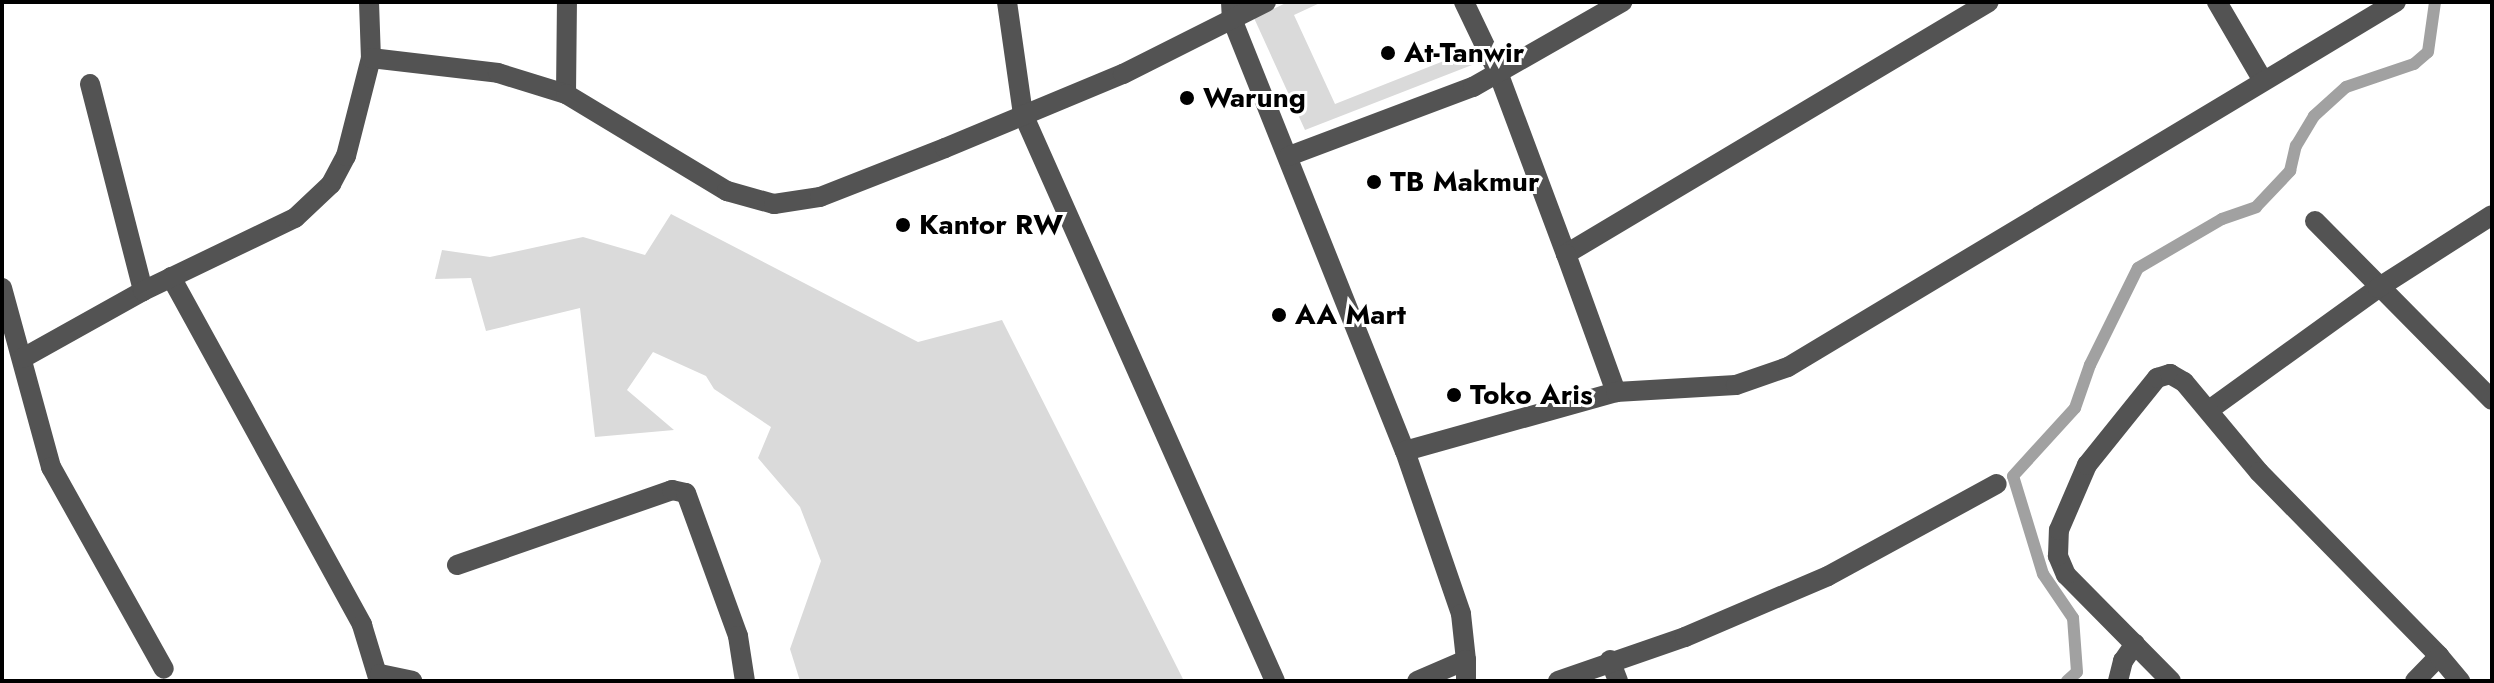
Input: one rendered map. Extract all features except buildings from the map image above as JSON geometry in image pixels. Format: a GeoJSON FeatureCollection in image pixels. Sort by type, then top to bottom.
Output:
{"type":"FeatureCollection","features":[{"type":"Feature","properties":{"kind":"street"},"geometry":{"type":"LineString","coordinates":[[23,358],[143,291],[295,218],[331,184],[346,156],[371,58],[369,2]]}},
{"type":"Feature","properties":{"kind":"street"},"geometry":{"type":"LineString","coordinates":[[566,94],[567,2]]}},
{"type":"Feature","properties":{"kind":"street"},"geometry":{"type":"LineString","coordinates":[[1007,2],[1023,114],[1275,681]]}},
{"type":"Feature","properties":{"kind":"street"},"geometry":{"type":"LineString","coordinates":[[371,58],[498,73],[566,94],[727,191],[774,204],[820,197],[871,179],[1123,74],[1232,11],[1266,2]]}},
{"type":"Feature","properties":{"kind":"street"},"geometry":{"type":"LineString","coordinates":[[1464,2],[1499,75],[1616,392]]}},
{"type":"Feature","properties":{"kind":"street"},"geometry":{"type":"LineString","coordinates":[[1289,156],[1499,75],[1622,2]]}},
{"type":"Feature","properties":{"kind":"street"},"geometry":{"type":"LineString","coordinates":[[1566,254],[1989,2]]}},
{"type":"Feature","properties":{"kind":"street"},"geometry":{"type":"LineString","coordinates":[[2217,2],[2262,79]]}},
{"type":"Feature","properties":{"kind":"street"},"geometry":{"type":"LineString","coordinates":[[1405,451],[1616,392],[1736,385],[1788,367],[2262,79],[2396,2]]}},
{"type":"Feature","properties":{"kind":"street"},"geometry":{"type":"LineString","coordinates":[[1232,11],[1405,451],[1461,614],[1466,671],[1417,681]]}},
{"type":"Feature","properties":{"kind":"street"},"geometry":{"type":"LineString","coordinates":[[90,84],[143,291]]}},
{"type":"Feature","properties":{"kind":"street"},"geometry":{"type":"LineString","coordinates":[[2209,410],[2378,288],[2492,215]]}},
{"type":"Feature","properties":{"kind":"street"},"geometry":{"type":"LineString","coordinates":[[2315,221],[2492,400]]}},
{"type":"Feature","properties":{"kind":"street"},"geometry":{"type":"LineString","coordinates":[[171,277],[362,625],[380,677],[412,681]]}},
{"type":"Feature","properties":{"kind":"street"},"geometry":{"type":"LineString","coordinates":[[2,288],[51,467],[164,669]]}},
{"type":"Feature","properties":{"kind":"street"},"geometry":{"type":"LineString","coordinates":[[2171,681],[2066,575],[2058,556],[2059,530],[2087,465],[2157,378],[2170,374],[2184,382],[2259,472],[2460,681]]}},
{"type":"Feature","properties":{"kind":"street"},"geometry":{"type":"LineString","coordinates":[[1558,681],[1610,660],[1685,637],[1828,576],[1997,484]]}},
{"type":"Feature","properties":{"kind":"street"},"geometry":{"type":"LineString","coordinates":[[457,565],[672,490],[686,493],[738,636],[745,681]]}},
{"type":"Feature","properties":{"kind":"street"},"geometry":{"type":"LineString","coordinates":[[2118,681],[2123,661],[2135,644]]}},
{"type":"Feature","properties":{"kind":"street"},"geometry":{"type":"LineString","coordinates":[[2415,681],[2439,656]]}},
{"type":"Feature","properties":{"kind":"street"},"geometry":{"type":"LineString","coordinates":[[1610,660],[1618,681]]}},
{"type":"Feature","properties":{"kind":"shaded area"},"geometry":{"type":"Polygon","coordinates":[[[1288,2],[1322,2],[1294,15],[1335,104],[1469,51],[1472,65],[1305,130],[1254,18],[1288,2]]]}},
{"type":"Feature","properties":{"kind":"shaded area"},"geometry":{"type":"Polygon","coordinates":[[[671,214],[918,342],[1002,320],[1184,681],[800,681],[790,649],[821,561],[800,507],[758,458],[771,427],[714,389],[706,376],[653,352],[627,390],[674,430],[595,437],[580,308],[486,331],[471,278],[435,279],[442,250],[490,257],[583,237],[645,255],[671,214]]]}},
{"type":"Feature","properties":{"kind":"waterway"},"geometry":{"type":"LineString","coordinates":[[2067,681],[2077,672],[2073,618],[2043,574],[2013,476],[2075,408],[2090,365],[2138,268],[2222,219],[2256,207],[2290,171],[2296,146],[2314,116],[2346,87],[2414,64],[2428,52],[2435,2]]}},
{"type":"Feature","properties":{"kind":"place","name":"At-Tanwir"},"geometry":{"type":"Point","coordinates":[1388,53]}},
{"type":"Feature","properties":{"kind":"place","name":"Warung"},"geometry":{"type":"Point","coordinates":[1187,98]}},
{"type":"Feature","properties":{"kind":"place","name":"TB Makmur"},"geometry":{"type":"Point","coordinates":[1374,182]}},
{"type":"Feature","properties":{"kind":"place","name":"Kantor RW"},"geometry":{"type":"Point","coordinates":[903,225]}},
{"type":"Feature","properties":{"kind":"place","name":"AA Mart"},"geometry":{"type":"Point","coordinates":[1279,315]}},
{"type":"Feature","properties":{"kind":"place","name":"Toko Aris"},"geometry":{"type":"Point","coordinates":[1454,395]}}]}
